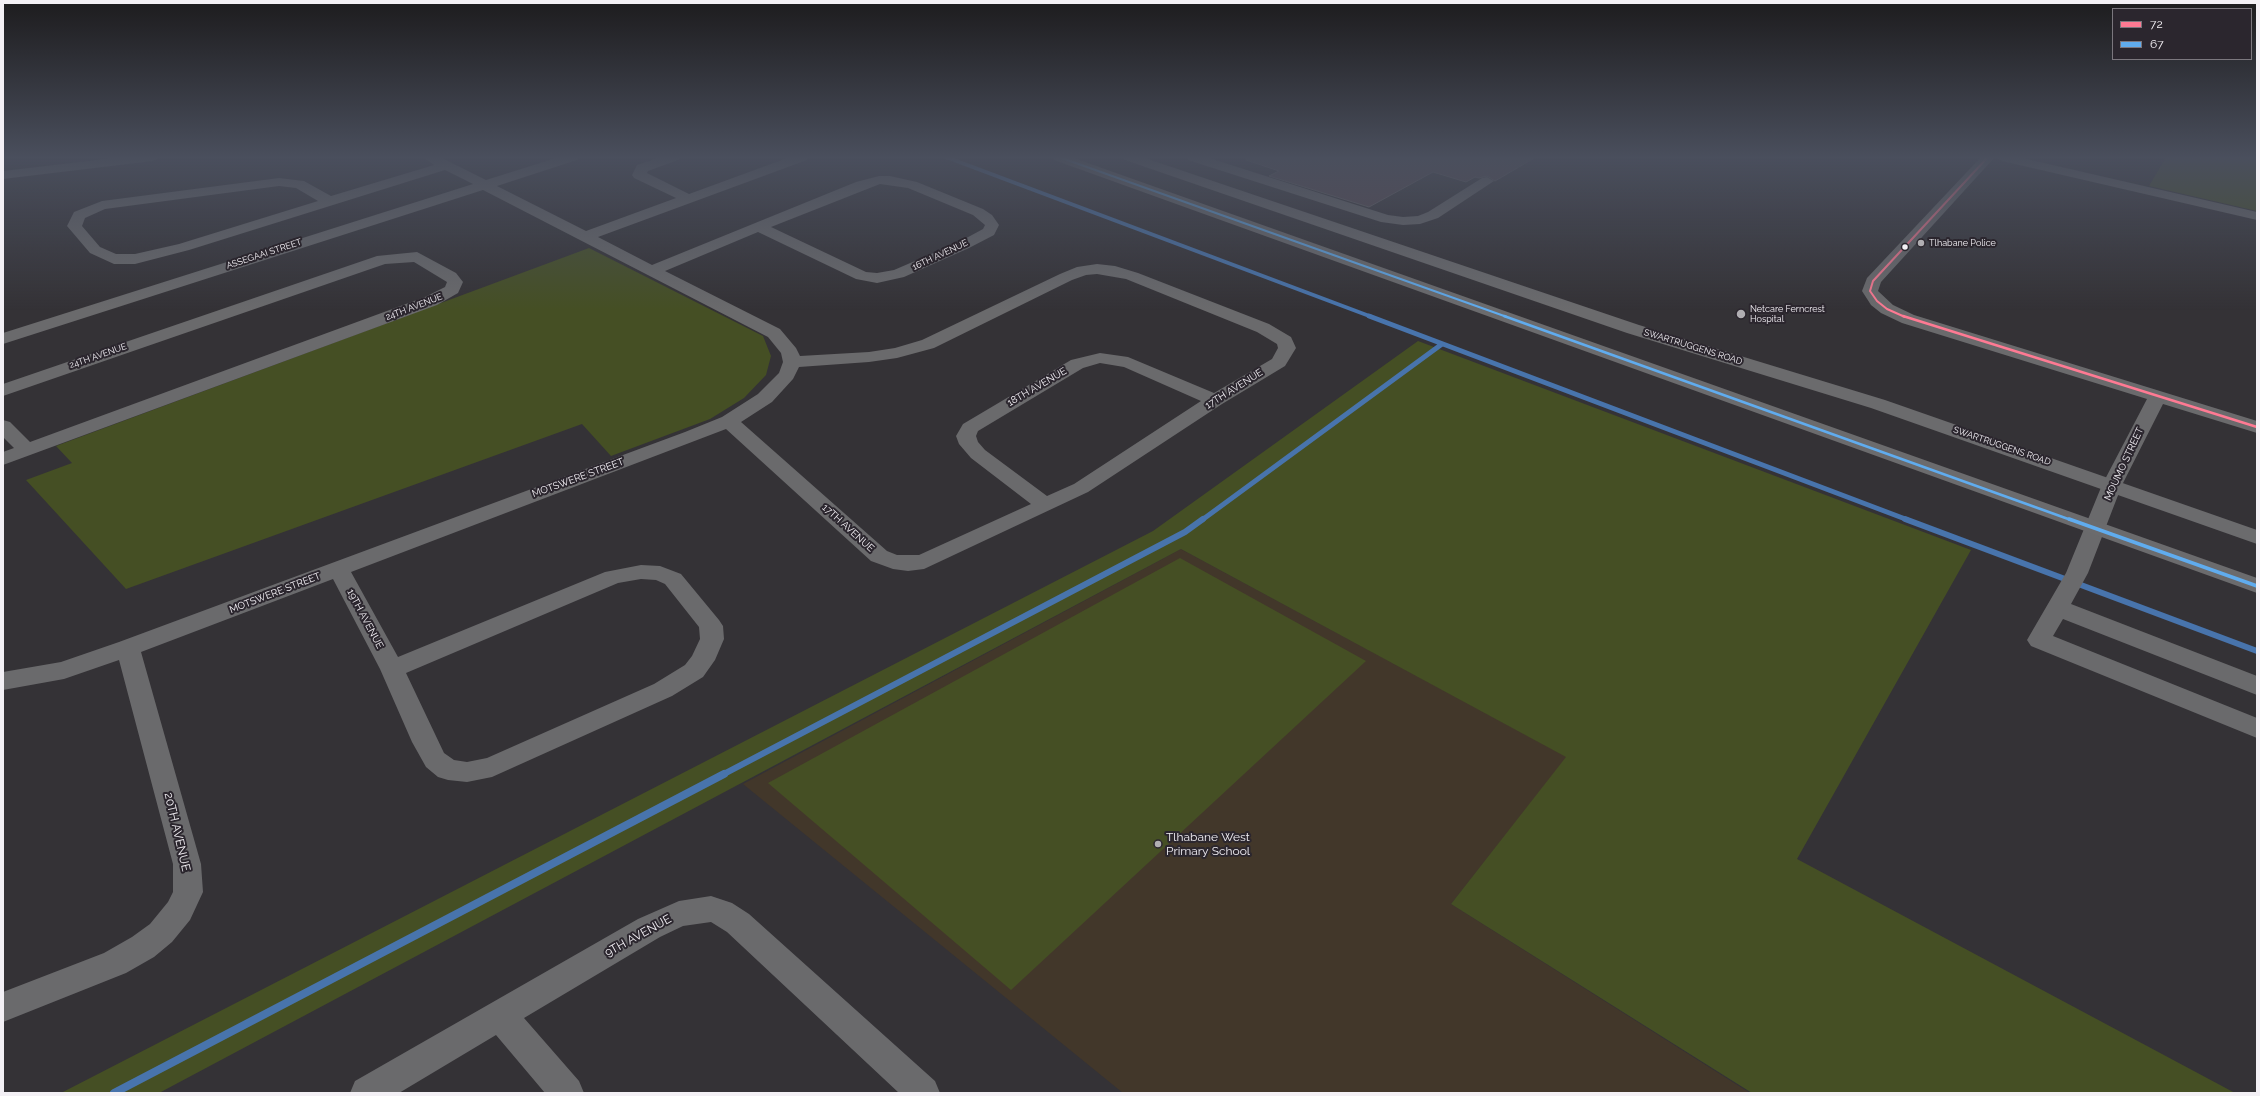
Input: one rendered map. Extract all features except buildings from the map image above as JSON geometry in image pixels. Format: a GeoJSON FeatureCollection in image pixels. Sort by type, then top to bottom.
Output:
{"type":"FeatureCollection","features":[{"type":"Feature","properties":{"kind":"main road"},"geometry":{"type":"LineString","coordinates":[[1202,208],[2257,586]]}},
{"type":"Feature","properties":{"kind":"main road","name":"SWARTRUGGENS ROAD"},"geometry":{"type":"LineString","coordinates":[[1280,208],[1633,328],[1878,404],[2257,537]]}},
{"type":"Feature","properties":{"kind":"street"},"geometry":{"type":"LineString","coordinates":[[95,208],[79,215],[74,226],[95,250],[105,256],[114,259],[135,259],[184,247],[306,208]]}},
{"type":"Feature","properties":{"kind":"street","name":"ASSEGAAI STREET"},"geometry":{"type":"LineString","coordinates":[[3,339],[410,208]]}},
{"type":"Feature","properties":{"kind":"street"},"geometry":{"type":"LineString","coordinates":[[532,208],[774,333],[784,343],[792,362]]}},
{"type":"Feature","properties":{"kind":"street"},"geometry":{"type":"LineString","coordinates":[[587,236],[660,208]]}},
{"type":"Feature","properties":{"kind":"street","name":"16TH AVENUE"},"geometry":{"type":"LineString","coordinates":[[653,270],[804,208]]}},
{"type":"Feature","properties":{"kind":"street","name":"16TH AVENUE"},"geometry":{"type":"LineString","coordinates":[[759,227],[862,276],[877,278],[898,274],[964,245],[988,232],[992,225],[987,218],[969,208]]}},
{"type":"Feature","properties":{"kind":"street"},"geometry":{"type":"LineString","coordinates":[[1352,208],[1386,219],[1404,221],[1420,220],[1433,215],[1444,208]]}},
{"type":"Feature","properties":{"kind":"street"},"geometry":{"type":"LineString","coordinates":[[1941,208],[1873,281],[1870,291],[1877,301],[1887,309],[1908,319],[2257,427]]}},
{"type":"Feature","properties":{"kind":"street"},"geometry":{"type":"LineString","coordinates":[[2223,208],[2257,216]]}},
{"type":"Feature","properties":{"kind":"street","name":"24TH AVENUE"},"geometry":{"type":"LineString","coordinates":[[3,390],[60,368],[383,259],[407,256],[417,257],[450,276],[455,282],[452,290],[431,301],[3,458]]}},
{"type":"Feature","properties":{"kind":"street","name":"17TH AVENUE"},"geometry":{"type":"LineString","coordinates":[[729,421],[879,556],[893,562],[908,564],[924,562],[1081,488],[1215,400],[1279,362],[1286,353],[1287,348],[1285,341],[1263,328],[1137,278],[1115,271],[1097,269],[1084,270],[1066,277],[928,344],[897,353],[869,357],[792,362]]}},
{"type":"Feature","properties":{"kind":"street","name":"18TH AVENUE"},"geometry":{"type":"LineString","coordinates":[[1046,505],[978,454],[969,444],[966,436],[970,428],[1077,364],[1100,358],[1128,362],[1215,400]]}},
{"type":"Feature","properties":{"kind":"street","name":"MOTSWERE STREET"},"geometry":{"type":"LineString","coordinates":[[3,681],[64,670],[128,648],[339,570],[729,421],[765,398],[778,386],[787,375],[792,362]]}},
{"type":"Feature","properties":{"kind":"street","name":"MOUMO STREET"},"geometry":{"type":"LineString","coordinates":[[2158,396],[2112,485],[2096,528],[2076,573],[2039,640],[2257,728]]}},
{"type":"Feature","properties":{"kind":"street"},"geometry":{"type":"LineString","coordinates":[[3,426],[27,450]]}},
{"type":"Feature","properties":{"kind":"street","name":"19TH AVENUE"},"geometry":{"type":"LineString","coordinates":[[339,570],[392,669],[435,760],[448,770],[467,772],[492,767],[663,690],[694,671],[703,660],[712,639],[710,626],[673,579],[660,573],[641,572],[613,577],[392,669]]}},
{"type":"Feature","properties":{"kind":"street"},"geometry":{"type":"LineString","coordinates":[[2056,607],[2257,686]]}},
{"type":"Feature","properties":{"kind":"street","name":"20TH AVENUE"},"geometry":{"type":"LineString","coordinates":[[3,1007],[114,963],[143,948],[161,933],[179,912],[188,892],[187,864],[128,648]]}},
{"type":"Feature","properties":{"kind":"street","name":"9TH AVENUE"},"geometry":{"type":"LineString","coordinates":[[366,1093],[649,928],[679,914],[711,909],[721,912],[738,923],[923,1093]]}},
{"type":"Feature","properties":{"kind":"street"},"geometry":{"type":"LineString","coordinates":[[500,1016],[567,1093]]}},
{"type":"Feature","properties":{"kind":"shaded area","name":"Tlhabane West Primary School"},"geometry":{"type":"Polygon","coordinates":[[[1181,549],[1567,757],[1451,904],[1750,1093],[1123,1093],[743,784],[1181,549]]]}},
{"type":"Feature","properties":{"kind":"green space"},"geometry":{"type":"Polygon","coordinates":[[[2245,208],[2257,208],[2257,211],[2245,208]]]}},
{"type":"Feature","properties":{"kind":"green space"},"geometry":{"type":"Polygon","coordinates":[[[589,248],[763,336],[771,356],[766,375],[744,398],[710,419],[611,456],[582,424],[126,589],[26,480],[72,463],[56,446],[589,248]]]}},
{"type":"Feature","properties":{"kind":"green space"},"geometry":{"type":"Polygon","coordinates":[[[1418,341],[1971,550],[1797,859],[2235,1093],[1752,1093],[1451,904],[1566,757],[1181,549],[159,1093],[61,1093],[1153,531],[1418,341]]]}},
{"type":"Feature","properties":{"kind":"green space"},"geometry":{"type":"Polygon","coordinates":[[[1180,558],[1366,661],[1011,990],[768,783],[1180,558]]]}},
{"type":"Feature","properties":{"kind":"waterway"},"geometry":{"type":"LineString","coordinates":[[1082,208],[1372,317]]}},
{"type":"Feature","properties":{"kind":"waterway"},"geometry":{"type":"LineString","coordinates":[[1369,316],[1908,520]]}},
{"type":"Feature","properties":{"kind":"waterway"},"geometry":{"type":"LineString","coordinates":[[1202,520],[1442,344]]}},
{"type":"Feature","properties":{"kind":"waterway"},"geometry":{"type":"LineString","coordinates":[[722,775],[1185,532],[1203,519]]}},
{"type":"Feature","properties":{"kind":"waterway"},"geometry":{"type":"LineString","coordinates":[[1905,519],[2257,651]]}},
{"type":"Feature","properties":{"kind":"waterway"},"geometry":{"type":"LineString","coordinates":[[114,1093],[724,774]]}},
{"type":"Feature","properties":{"kind":"transit line","name":"67"},"geometry":{"type":"LineString","coordinates":[[1202,208],[2257,586]]}},
{"type":"Feature","properties":{"kind":"transit line","name":"72"},"geometry":{"type":"LineString","coordinates":[[1941,208],[1873,281],[1870,291],[1877,301],[1887,309],[1908,319],[2257,427]]}},
{"type":"Feature","properties":{"kind":"place","name":"Tlhabane Police"},"geometry":{"type":"Point","coordinates":[1921,243]}},
{"type":"Feature","properties":{"kind":"place","name":"Netcare Ferncrest Hospital"},"geometry":{"type":"Point","coordinates":[1741,314]}},
{"type":"Feature","properties":{"kind":"place","name":"Tlhabane West Primary School"},"geometry":{"type":"Point","coordinates":[1158,844]}}]}
